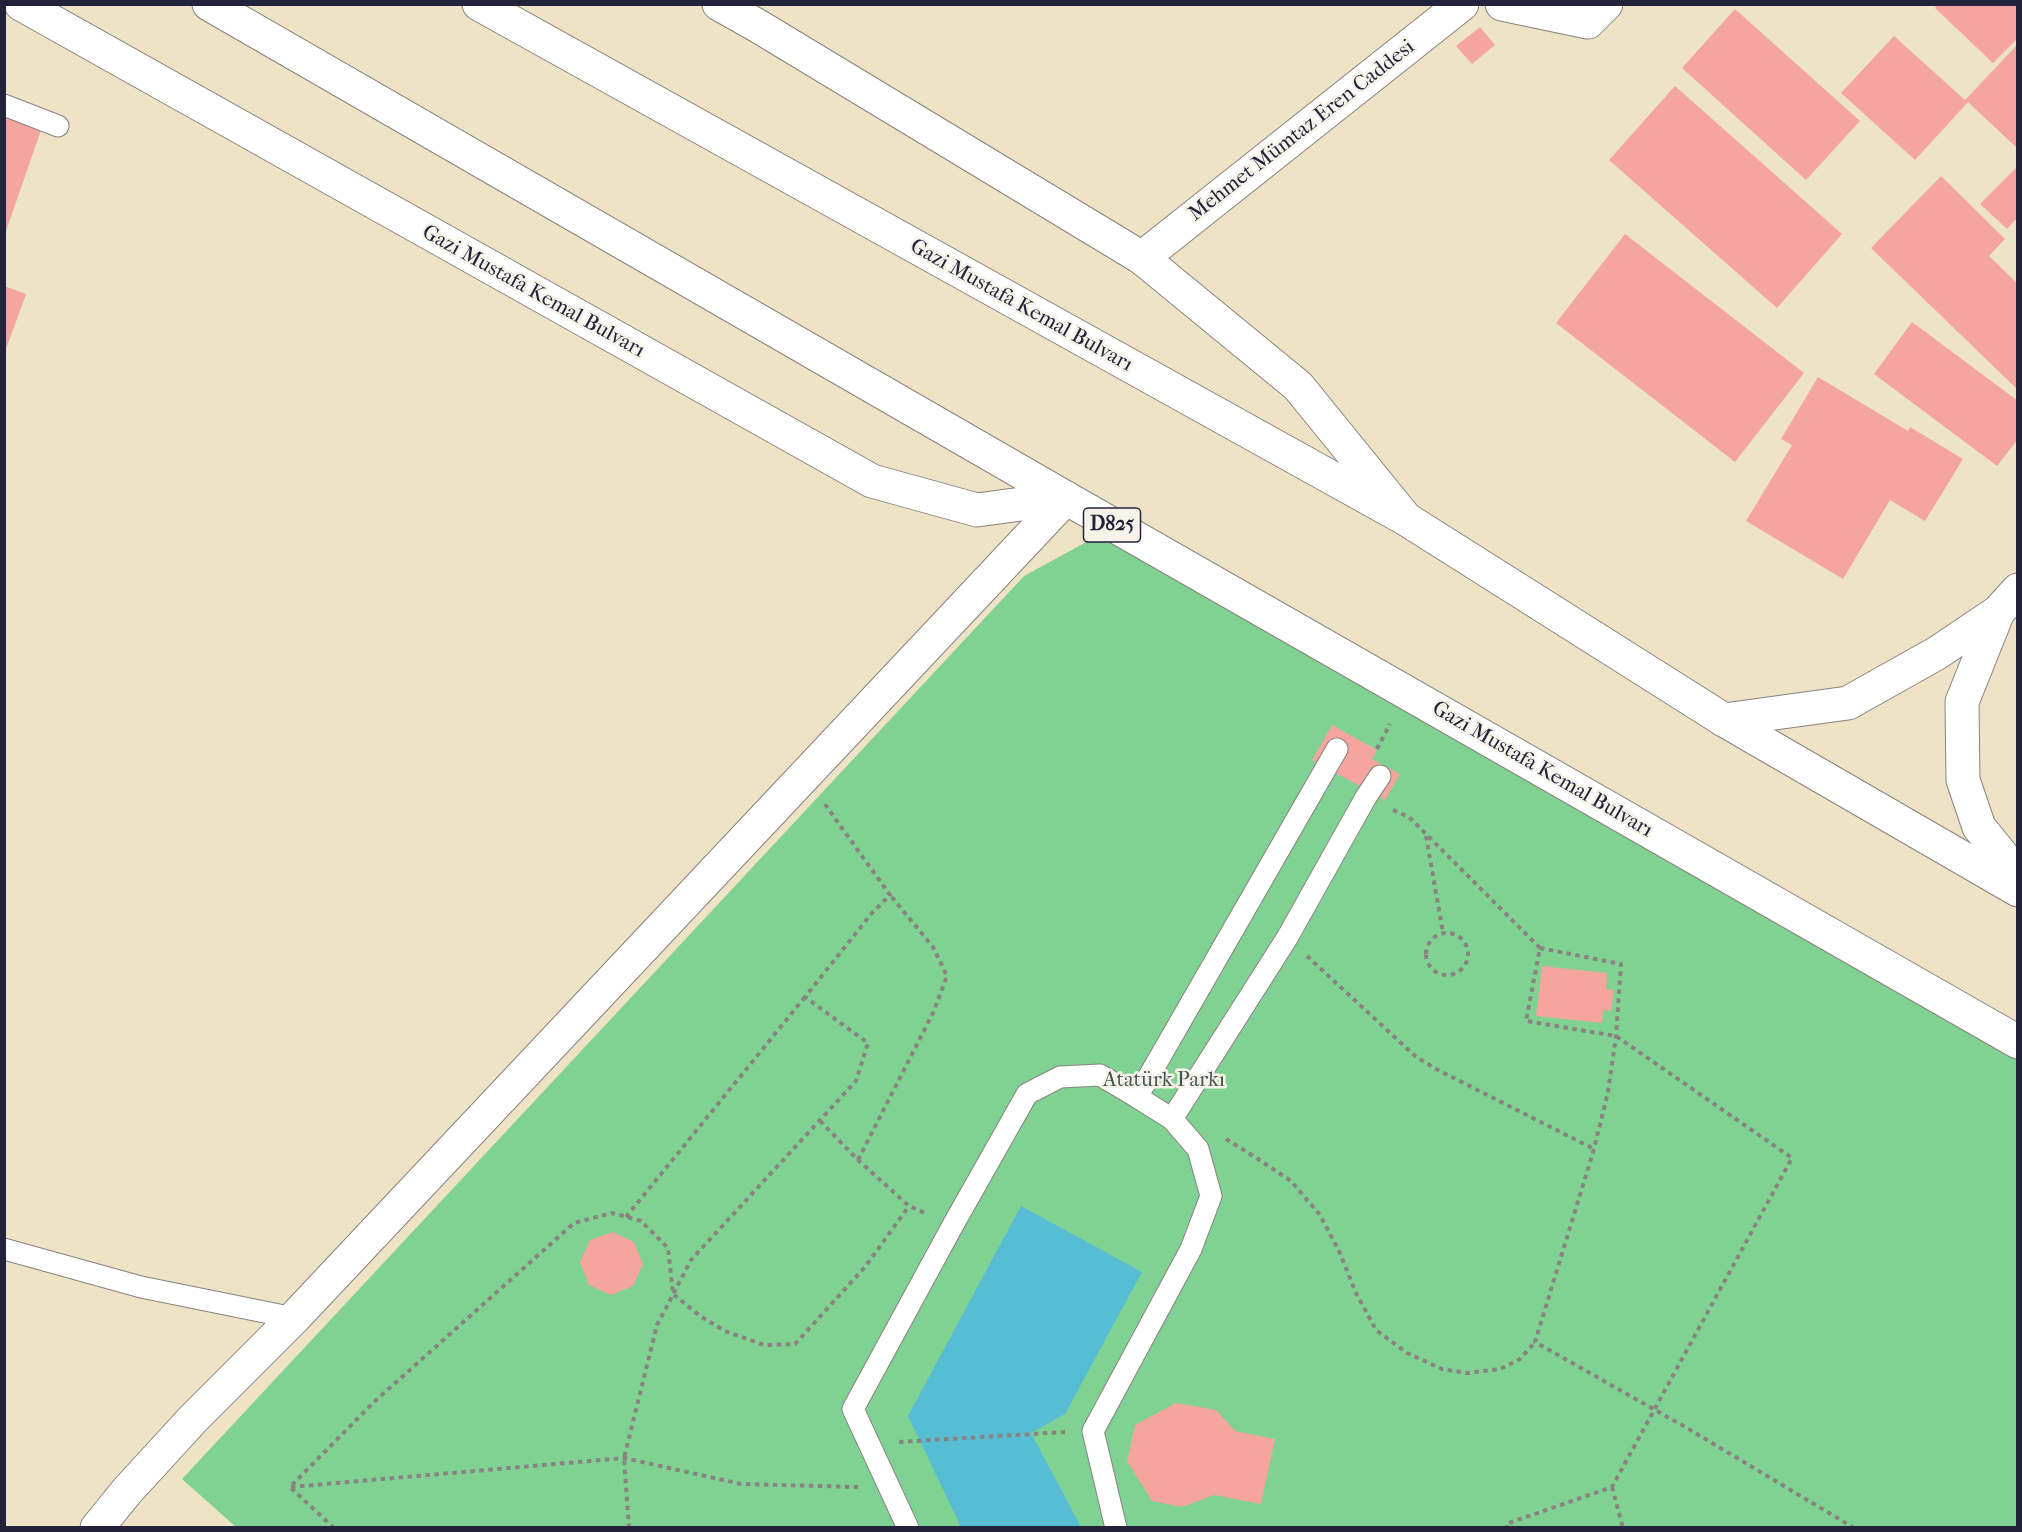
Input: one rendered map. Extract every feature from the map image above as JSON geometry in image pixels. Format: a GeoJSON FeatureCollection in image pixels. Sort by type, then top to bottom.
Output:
{"type":"FeatureCollection","features":[{"type":"Feature","properties":{"kind":"main road","name":"Gazi Mustafa Kemal Bulvarı"},"geometry":{"type":"LineString","coordinates":[[21,4],[872,481],[977,510],[1066,498]]}},
{"type":"Feature","properties":{"kind":"main road","name":"Gazi Mustafa Kemal Bulvarı"},"geometry":{"type":"LineString","coordinates":[[209,4],[1066,498],[2018,1042]]}},
{"type":"Feature","properties":{"kind":"main road","name":"Gazi Mustafa Kemal Bulvarı"},"geometry":{"type":"LineString","coordinates":[[479,4],[1406,519],[1724,720],[2018,890]]}},
{"type":"Feature","properties":{"kind":"main road","name":"Gazi Mustafa Kemal Bulvarı"},"geometry":{"type":"LineString","coordinates":[[719,4],[755,15],[1142,258],[1298,386],[1406,519]]}},
{"type":"Feature","properties":{"kind":"main road","name":"Mehmet Mümtaz Eren Caddesi"},"geometry":{"type":"LineString","coordinates":[[1142,258],[1462,4]]}},
{"type":"Feature","properties":{"kind":"main road"},"geometry":{"type":"LineString","coordinates":[[1502,4],[1588,22],[1606,4]]}},
{"type":"Feature","properties":{"kind":"main road"},"geometry":{"type":"LineString","coordinates":[[97,1527],[193,1419],[294,1318],[1066,498]]}},
{"type":"Feature","properties":{"kind":"main road"},"geometry":{"type":"LineString","coordinates":[[1724,720],[1848,704],[1937,652],[2008,601]]}},
{"type":"Feature","properties":{"kind":"main road"},"geometry":{"type":"LineString","coordinates":[[2008,601],[1962,702],[1963,780],[1979,826],[2018,875]]}},
{"type":"Feature","properties":{"kind":"lane"},"geometry":{"type":"LineString","coordinates":[[4,105],[58,126]]}},
{"type":"Feature","properties":{"kind":"lane"},"geometry":{"type":"LineString","coordinates":[[1137,1097],[1337,749]]}},
{"type":"Feature","properties":{"kind":"lane"},"geometry":{"type":"LineString","coordinates":[[1175,1115],[1287,938],[1380,776]]}},
{"type":"Feature","properties":{"kind":"lane"},"geometry":{"type":"LineString","coordinates":[[908,1527],[853,1409],[953,1225],[1028,1094],[1060,1077],[1100,1075],[1137,1097],[1175,1115],[1198,1149],[1211,1196],[1191,1249],[1093,1431],[1116,1527]]}},
{"type":"Feature","properties":{"kind":"lane"},"geometry":{"type":"LineString","coordinates":[[4,1249],[141,1287],[294,1318]]}},
{"type":"Feature","properties":{"kind":"path"},"geometry":{"type":"LineString","coordinates":[[1175,1115],[1258,1158],[1291,1181],[1320,1215],[1376,1330],[1407,1353],[1442,1370],[1467,1373],[1500,1369],[1520,1359],[1535,1342],[1594,1149],[1608,1092],[1616,1036],[1621,964],[1540,948],[1408,817],[1355,793],[1406,692]]}},
{"type":"Feature","properties":{"kind":"path"},"geometry":{"type":"LineString","coordinates":[[804,774],[890,895],[933,947],[947,976],[933,1013],[858,1160]]}},
{"type":"Feature","properties":{"kind":"path"},"geometry":{"type":"LineString","coordinates":[[1426,835],[1443,933]]}},
{"type":"Feature","properties":{"kind":"path"},"geometry":{"type":"LineString","coordinates":[[625,1217],[872,914],[890,895]]}},
{"type":"Feature","properties":{"kind":"path"},"geometry":{"type":"LineString","coordinates":[[1443,933],[1458,935],[1463,939],[1469,952],[1466,966],[1461,971],[1448,976],[1434,971],[1427,960],[1431,940],[1443,933]]}},
{"type":"Feature","properties":{"kind":"path"},"geometry":{"type":"LineString","coordinates":[[1287,938],[1415,1056],[1436,1069],[1594,1149]]}},
{"type":"Feature","properties":{"kind":"path"},"geometry":{"type":"LineString","coordinates":[[1507,1527],[1506,1524],[1612,1487],[1792,1158],[1616,1036],[1526,1020],[1540,948]]}},
{"type":"Feature","properties":{"kind":"path"},"geometry":{"type":"LineString","coordinates":[[629,1527],[624,1458],[657,1325],[691,1260],[856,1081],[868,1043],[805,997]]}},
{"type":"Feature","properties":{"kind":"path"},"geometry":{"type":"LineString","coordinates":[[290,1487],[374,1402],[574,1224],[612,1214],[641,1221],[668,1248],[673,1294],[699,1316],[725,1331],[764,1345],[795,1344],[865,1267],[909,1206],[858,1160],[820,1121]]}},
{"type":"Feature","properties":{"kind":"path"},"geometry":{"type":"LineString","coordinates":[[1535,1342],[1853,1527]]}},
{"type":"Feature","properties":{"kind":"path"},"geometry":{"type":"LineString","coordinates":[[868,1444],[1093,1431]]}},
{"type":"Feature","properties":{"kind":"path"},"geometry":{"type":"LineString","coordinates":[[290,1487],[624,1458],[741,1484],[889,1488]]}},
{"type":"Feature","properties":{"kind":"path"},"geometry":{"type":"LineString","coordinates":[[290,1487],[334,1527]]}},
{"type":"Feature","properties":{"kind":"path"},"geometry":{"type":"LineString","coordinates":[[1612,1487],[1623,1527]]}},
{"type":"Feature","properties":{"kind":"green space","name":"Atatürk Parkı"},"geometry":{"type":"Polygon","coordinates":[[[1101,534],[2017,1045],[2017,1527],[237,1528],[182,1479],[1024,576],[1101,534]]]}},
{"type":"Feature","properties":{"kind":"water"},"geometry":{"type":"Polygon","coordinates":[[[1021,1206],[1142,1272],[1065,1414],[1031,1433],[1081,1527],[961,1527],[908,1416],[1021,1206]]]}},
{"type":"Feature","properties":{"kind":"building"},"geometry":{"type":"Polygon","coordinates":[[[1938,4],[2018,4],[2018,38],[1993,63],[1935,8],[1938,4]]]}},
{"type":"Feature","properties":{"kind":"building"},"geometry":{"type":"Polygon","coordinates":[[[1735,9],[1860,121],[1806,180],[1682,68],[1735,9]]]}},
{"type":"Feature","properties":{"kind":"building"},"geometry":{"type":"Polygon","coordinates":[[[1480,27],[1495,45],[1472,64],[1456,46],[1480,27]]]}},
{"type":"Feature","properties":{"kind":"building"},"geometry":{"type":"Polygon","coordinates":[[[1894,36],[1965,100],[2018,44],[2018,149],[1968,102],[1915,160],[1841,93],[1894,36]]]}},
{"type":"Feature","properties":{"kind":"building"},"geometry":{"type":"Polygon","coordinates":[[[1675,86],[1842,234],[1777,308],[1609,160],[1675,86]]]}},
{"type":"Feature","properties":{"kind":"building"},"geometry":{"type":"Polygon","coordinates":[[[4,117],[41,130],[5,234],[4,234],[4,117]]]}},
{"type":"Feature","properties":{"kind":"building"},"geometry":{"type":"Polygon","coordinates":[[[2018,166],[2018,217],[2007,229],[1980,204],[2018,166]]]}},
{"type":"Feature","properties":{"kind":"building"},"geometry":{"type":"Polygon","coordinates":[[[1941,176],[2005,239],[1989,256],[2018,284],[2018,390],[1871,248],[1941,176]]]}},
{"type":"Feature","properties":{"kind":"building"},"geometry":{"type":"Polygon","coordinates":[[[1625,234],[1804,373],[1735,462],[1556,323],[1625,234]]]}},
{"type":"Feature","properties":{"kind":"building"},"geometry":{"type":"Polygon","coordinates":[[[4,286],[26,294],[5,352],[4,352],[4,286]]]}},
{"type":"Feature","properties":{"kind":"building"},"geometry":{"type":"Polygon","coordinates":[[[1912,322],[2018,401],[2018,439],[1997,466],[1874,374],[1912,322]]]}},
{"type":"Feature","properties":{"kind":"building"},"geometry":{"type":"Polygon","coordinates":[[[1818,377],[1908,431],[1910,427],[1963,459],[1925,521],[1890,500],[1843,579],[1746,521],[1792,445],[1781,439],[1818,377]]]}},
{"type":"Feature","properties":{"kind":"building"},"geometry":{"type":"Polygon","coordinates":[[[1332,725],[1377,750],[1372,759],[1400,774],[1385,800],[1312,760],[1332,725]]]}},
{"type":"Feature","properties":{"kind":"building"},"geometry":{"type":"Polygon","coordinates":[[[1542,966],[1607,973],[1606,989],[1614,990],[1611,1011],[1603,1010],[1602,1023],[1536,1016],[1542,966]]]}},
{"type":"Feature","properties":{"kind":"building"},"geometry":{"type":"Polygon","coordinates":[[[613,1232],[634,1242],[643,1264],[633,1286],[611,1295],[589,1285],[580,1262],[590,1240],[613,1232]]]}},
{"type":"Feature","properties":{"kind":"building"},"geometry":{"type":"Polygon","coordinates":[[[1176,1403],[1216,1410],[1235,1431],[1275,1439],[1261,1504],[1214,1495],[1182,1507],[1152,1501],[1127,1461],[1135,1425],[1176,1403]]]}}]}
